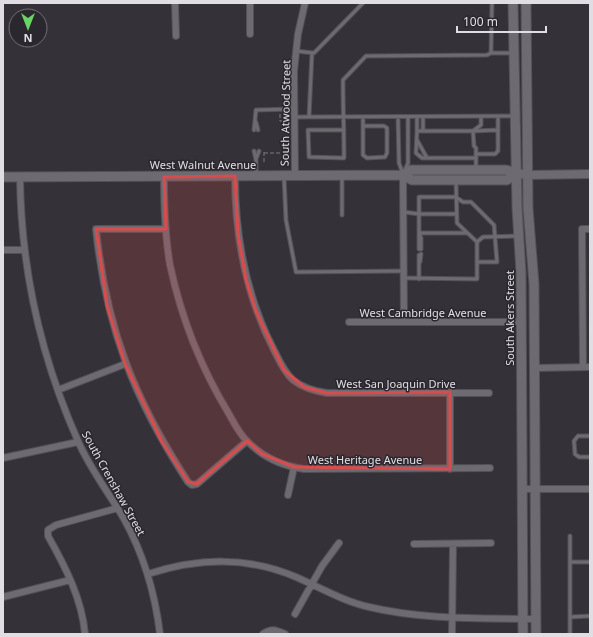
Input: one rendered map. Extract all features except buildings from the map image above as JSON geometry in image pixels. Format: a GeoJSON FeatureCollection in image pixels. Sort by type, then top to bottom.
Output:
{"type":"FeatureCollection","features":[{"type":"Feature","properties":{"kind":"main road","name":"South Akers Street"},"geometry":{"type":"LineString","coordinates":[[513,3],[512,53],[516,174],[521,259],[522,322],[523,634]]}},
{"type":"Feature","properties":{"kind":"main road"},"geometry":{"type":"LineString","coordinates":[[520,3],[521,24],[527,35]]}},
{"type":"Feature","properties":{"kind":"main road"},"geometry":{"type":"LineString","coordinates":[[526,3],[529,214],[534,278],[536,634]]}},
{"type":"Feature","properties":{"kind":"main road"},"geometry":{"type":"LineString","coordinates":[[512,53],[518,54],[521,59],[522,96],[527,111]]}},
{"type":"Feature","properties":{"kind":"main road","name":"West Walnut Avenue"},"geometry":{"type":"LineString","coordinates":[[403,175],[410,170],[506,170],[516,174],[528,175]]}},
{"type":"Feature","properties":{"kind":"main road","name":"West Walnut Avenue"},"geometry":{"type":"LineString","coordinates":[[3,177],[403,175],[412,180],[507,180],[516,174]]}},
{"type":"Feature","properties":{"kind":"main road"},"geometry":{"type":"LineString","coordinates":[[522,322],[528,330],[529,349],[534,368]]}},
{"type":"Feature","properties":{"kind":"street"},"geometry":{"type":"LineString","coordinates":[[175,3],[176,36]]}},
{"type":"Feature","properties":{"kind":"street"},"geometry":{"type":"LineString","coordinates":[[250,3],[250,34]]}},
{"type":"Feature","properties":{"kind":"street","name":"South Atwood Street"},"geometry":{"type":"LineString","coordinates":[[294,176],[294,71],[296,51],[305,3]]}},
{"type":"Feature","properties":{"kind":"street","name":"West Walnut Avenue"},"geometry":{"type":"LineString","coordinates":[[528,175],[590,174]]}},
{"type":"Feature","properties":{"kind":"street"},"geometry":{"type":"LineString","coordinates":[[403,175],[404,322]]}},
{"type":"Feature","properties":{"kind":"street","name":"West San Joaquin Drive"},"geometry":{"type":"LineString","coordinates":[[235,176],[236,210],[240,247],[246,279],[256,311],[284,370],[293,380],[304,387],[327,393],[489,392]]}},
{"type":"Feature","properties":{"kind":"street","name":"South Crenshaw Street"},"geometry":{"type":"LineString","coordinates":[[20,177],[24,250],[40,333],[58,390],[78,442],[95,474],[118,508],[131,532],[148,574],[157,611],[160,634]]}},
{"type":"Feature","properties":{"kind":"street","name":"West Heritage Avenue"},"geometry":{"type":"LineString","coordinates":[[164,177],[166,229],[170,263],[188,328],[216,393],[246,441],[262,454],[294,467],[328,469],[490,468]]}},
{"type":"Feature","properties":{"kind":"street"},"geometry":{"type":"LineString","coordinates":[[166,229],[96,229],[99,259],[108,306],[125,364],[140,399],[162,442],[188,482],[192,485],[197,484],[246,441]]}},
{"type":"Feature","properties":{"kind":"street"},"geometry":{"type":"LineString","coordinates":[[583,367],[582,229],[590,229]]}},
{"type":"Feature","properties":{"kind":"street"},"geometry":{"type":"LineString","coordinates":[[3,250],[24,250]]}},
{"type":"Feature","properties":{"kind":"street","name":"West Cambridge Avenue"},"geometry":{"type":"LineString","coordinates":[[349,322],[522,322]]}},
{"type":"Feature","properties":{"kind":"street"},"geometry":{"type":"LineString","coordinates":[[58,390],[125,364]]}},
{"type":"Feature","properties":{"kind":"street"},"geometry":{"type":"LineString","coordinates":[[534,368],[590,367]]}},
{"type":"Feature","properties":{"kind":"street"},"geometry":{"type":"LineString","coordinates":[[450,392],[450,469]]}},
{"type":"Feature","properties":{"kind":"street"},"geometry":{"type":"LineString","coordinates":[[4,457],[78,442]]}},
{"type":"Feature","properties":{"kind":"street"},"geometry":{"type":"LineString","coordinates":[[288,495],[294,467]]}},
{"type":"Feature","properties":{"kind":"street"},"geometry":{"type":"LineString","coordinates":[[522,489],[590,488]]}},
{"type":"Feature","properties":{"kind":"street"},"geometry":{"type":"LineString","coordinates":[[85,634],[79,603],[70,580],[48,536],[48,530],[56,525],[118,508]]}},
{"type":"Feature","properties":{"kind":"street"},"geometry":{"type":"LineString","coordinates":[[295,614],[330,554],[339,543]]}},
{"type":"Feature","properties":{"kind":"street"},"geometry":{"type":"LineString","coordinates":[[414,544],[491,543]]}},
{"type":"Feature","properties":{"kind":"street"},"geometry":{"type":"LineString","coordinates":[[452,634],[453,544]]}},
{"type":"Feature","properties":{"kind":"street"},"geometry":{"type":"LineString","coordinates":[[148,574],[172,567],[199,562],[223,561],[252,564],[278,571],[312,584],[336,596],[368,607],[424,617],[536,618]]}},
{"type":"Feature","properties":{"kind":"street"},"geometry":{"type":"LineString","coordinates":[[3,597],[70,580]]}},
{"type":"Feature","properties":{"kind":"street"},"geometry":{"type":"LineString","coordinates":[[263,634],[274,629],[285,634]]}},
{"type":"Feature","properties":{"kind":"lane"},"geometry":{"type":"LineString","coordinates":[[296,51],[314,53],[363,3]]}},
{"type":"Feature","properties":{"kind":"lane"},"geometry":{"type":"LineString","coordinates":[[491,53],[492,3]]}},
{"type":"Feature","properties":{"kind":"lane"},"geometry":{"type":"LineString","coordinates":[[309,117],[312,53]]}},
{"type":"Feature","properties":{"kind":"lane"},"geometry":{"type":"LineString","coordinates":[[344,130],[308,130],[308,157],[344,158],[344,130],[343,117],[343,80],[366,56],[487,55],[491,53],[512,53]]}},
{"type":"Feature","properties":{"kind":"lane"},"geometry":{"type":"LineString","coordinates":[[254,130],[256,110],[294,109]]}},
{"type":"Feature","properties":{"kind":"lane"},"geometry":{"type":"LineString","coordinates":[[294,117],[514,116]]}},
{"type":"Feature","properties":{"kind":"lane"},"geometry":{"type":"LineString","coordinates":[[363,117],[363,126],[363,155],[367,158],[385,157],[387,153],[388,130],[384,126],[363,126]]}},
{"type":"Feature","properties":{"kind":"lane"},"geometry":{"type":"LineString","coordinates":[[398,117],[399,164],[403,175]]}},
{"type":"Feature","properties":{"kind":"lane"},"geometry":{"type":"LineString","coordinates":[[403,175],[408,163],[408,117]]}},
{"type":"Feature","properties":{"kind":"lane"},"geometry":{"type":"LineString","coordinates":[[417,117],[416,153],[419,157],[476,158]]}},
{"type":"Feature","properties":{"kind":"lane"},"geometry":{"type":"LineString","coordinates":[[423,117],[423,131]]}},
{"type":"Feature","properties":{"kind":"lane"},"geometry":{"type":"LineString","coordinates":[[473,131],[481,125],[481,117]]}},
{"type":"Feature","properties":{"kind":"lane"},"geometry":{"type":"LineString","coordinates":[[476,154],[495,154],[498,151],[498,117]]}},
{"type":"Feature","properties":{"kind":"lane"},"geometry":{"type":"LineString","coordinates":[[256,120],[258,130]]}},
{"type":"Feature","properties":{"kind":"lane"},"geometry":{"type":"LineString","coordinates":[[417,131],[498,130]]}},
{"type":"Feature","properties":{"kind":"lane"},"geometry":{"type":"LineString","coordinates":[[473,131],[474,146],[476,148],[476,170]]}},
{"type":"Feature","properties":{"kind":"lane"},"geometry":{"type":"LineString","coordinates":[[417,140],[427,158]]}},
{"type":"Feature","properties":{"kind":"lane"},"geometry":{"type":"LineString","coordinates":[[254,151],[256,160],[256,176]]}},
{"type":"Feature","properties":{"kind":"lane"},"geometry":{"type":"LineString","coordinates":[[256,160],[259,151]]}},
{"type":"Feature","properties":{"kind":"lane"},"geometry":{"type":"LineString","coordinates":[[284,176],[286,220],[296,272],[404,271]]}},
{"type":"Feature","properties":{"kind":"lane"},"geometry":{"type":"LineString","coordinates":[[342,176],[342,215]]}},
{"type":"Feature","properties":{"kind":"lane"},"geometry":{"type":"LineString","coordinates":[[456,180],[456,223],[477,242]]}},
{"type":"Feature","properties":{"kind":"lane"},"geometry":{"type":"LineString","coordinates":[[420,249],[421,238],[419,232],[419,197],[456,197],[462,202],[471,202],[494,225],[497,262],[477,262]]}},
{"type":"Feature","properties":{"kind":"lane"},"geometry":{"type":"LineString","coordinates":[[404,212],[419,214],[456,214]]}},
{"type":"Feature","properties":{"kind":"lane"},"geometry":{"type":"LineString","coordinates":[[419,232],[466,233]]}},
{"type":"Feature","properties":{"kind":"lane"},"geometry":{"type":"LineString","coordinates":[[477,242],[483,237],[519,236]]}},
{"type":"Feature","properties":{"kind":"lane"},"geometry":{"type":"LineString","coordinates":[[404,278],[419,280],[477,280],[477,242]]}},
{"type":"Feature","properties":{"kind":"lane"},"geometry":{"type":"LineString","coordinates":[[419,280],[420,254]]}},
{"type":"Feature","properties":{"kind":"lane"},"geometry":{"type":"LineString","coordinates":[[590,436],[576,437],[574,441],[574,452],[579,457],[590,457]]}},
{"type":"Feature","properties":{"kind":"lane"},"geometry":{"type":"LineString","coordinates":[[570,536],[570,634]]}},
{"type":"Feature","properties":{"kind":"lane"},"geometry":{"type":"LineString","coordinates":[[570,562],[590,562]]}},
{"type":"Feature","properties":{"kind":"lane"},"geometry":{"type":"LineString","coordinates":[[570,617],[590,616]]}},
{"type":"Feature","properties":{"kind":"path"},"geometry":{"type":"LineString","coordinates":[[280,120],[287,121]]}},
{"type":"Feature","properties":{"kind":"path"},"geometry":{"type":"LineString","coordinates":[[264,164],[264,152],[288,153]]}},
{"type":"Feature","properties":{"kind":"highlighted area"},"geometry":{"type":"Polygon","coordinates":[[[235,176],[238,234],[246,279],[256,311],[284,370],[304,387],[327,393],[450,392],[450,469],[294,467],[262,454],[247,441],[197,484],[188,482],[162,442],[125,364],[107,306],[96,229],[166,229],[164,177],[235,176]]]}}]}
